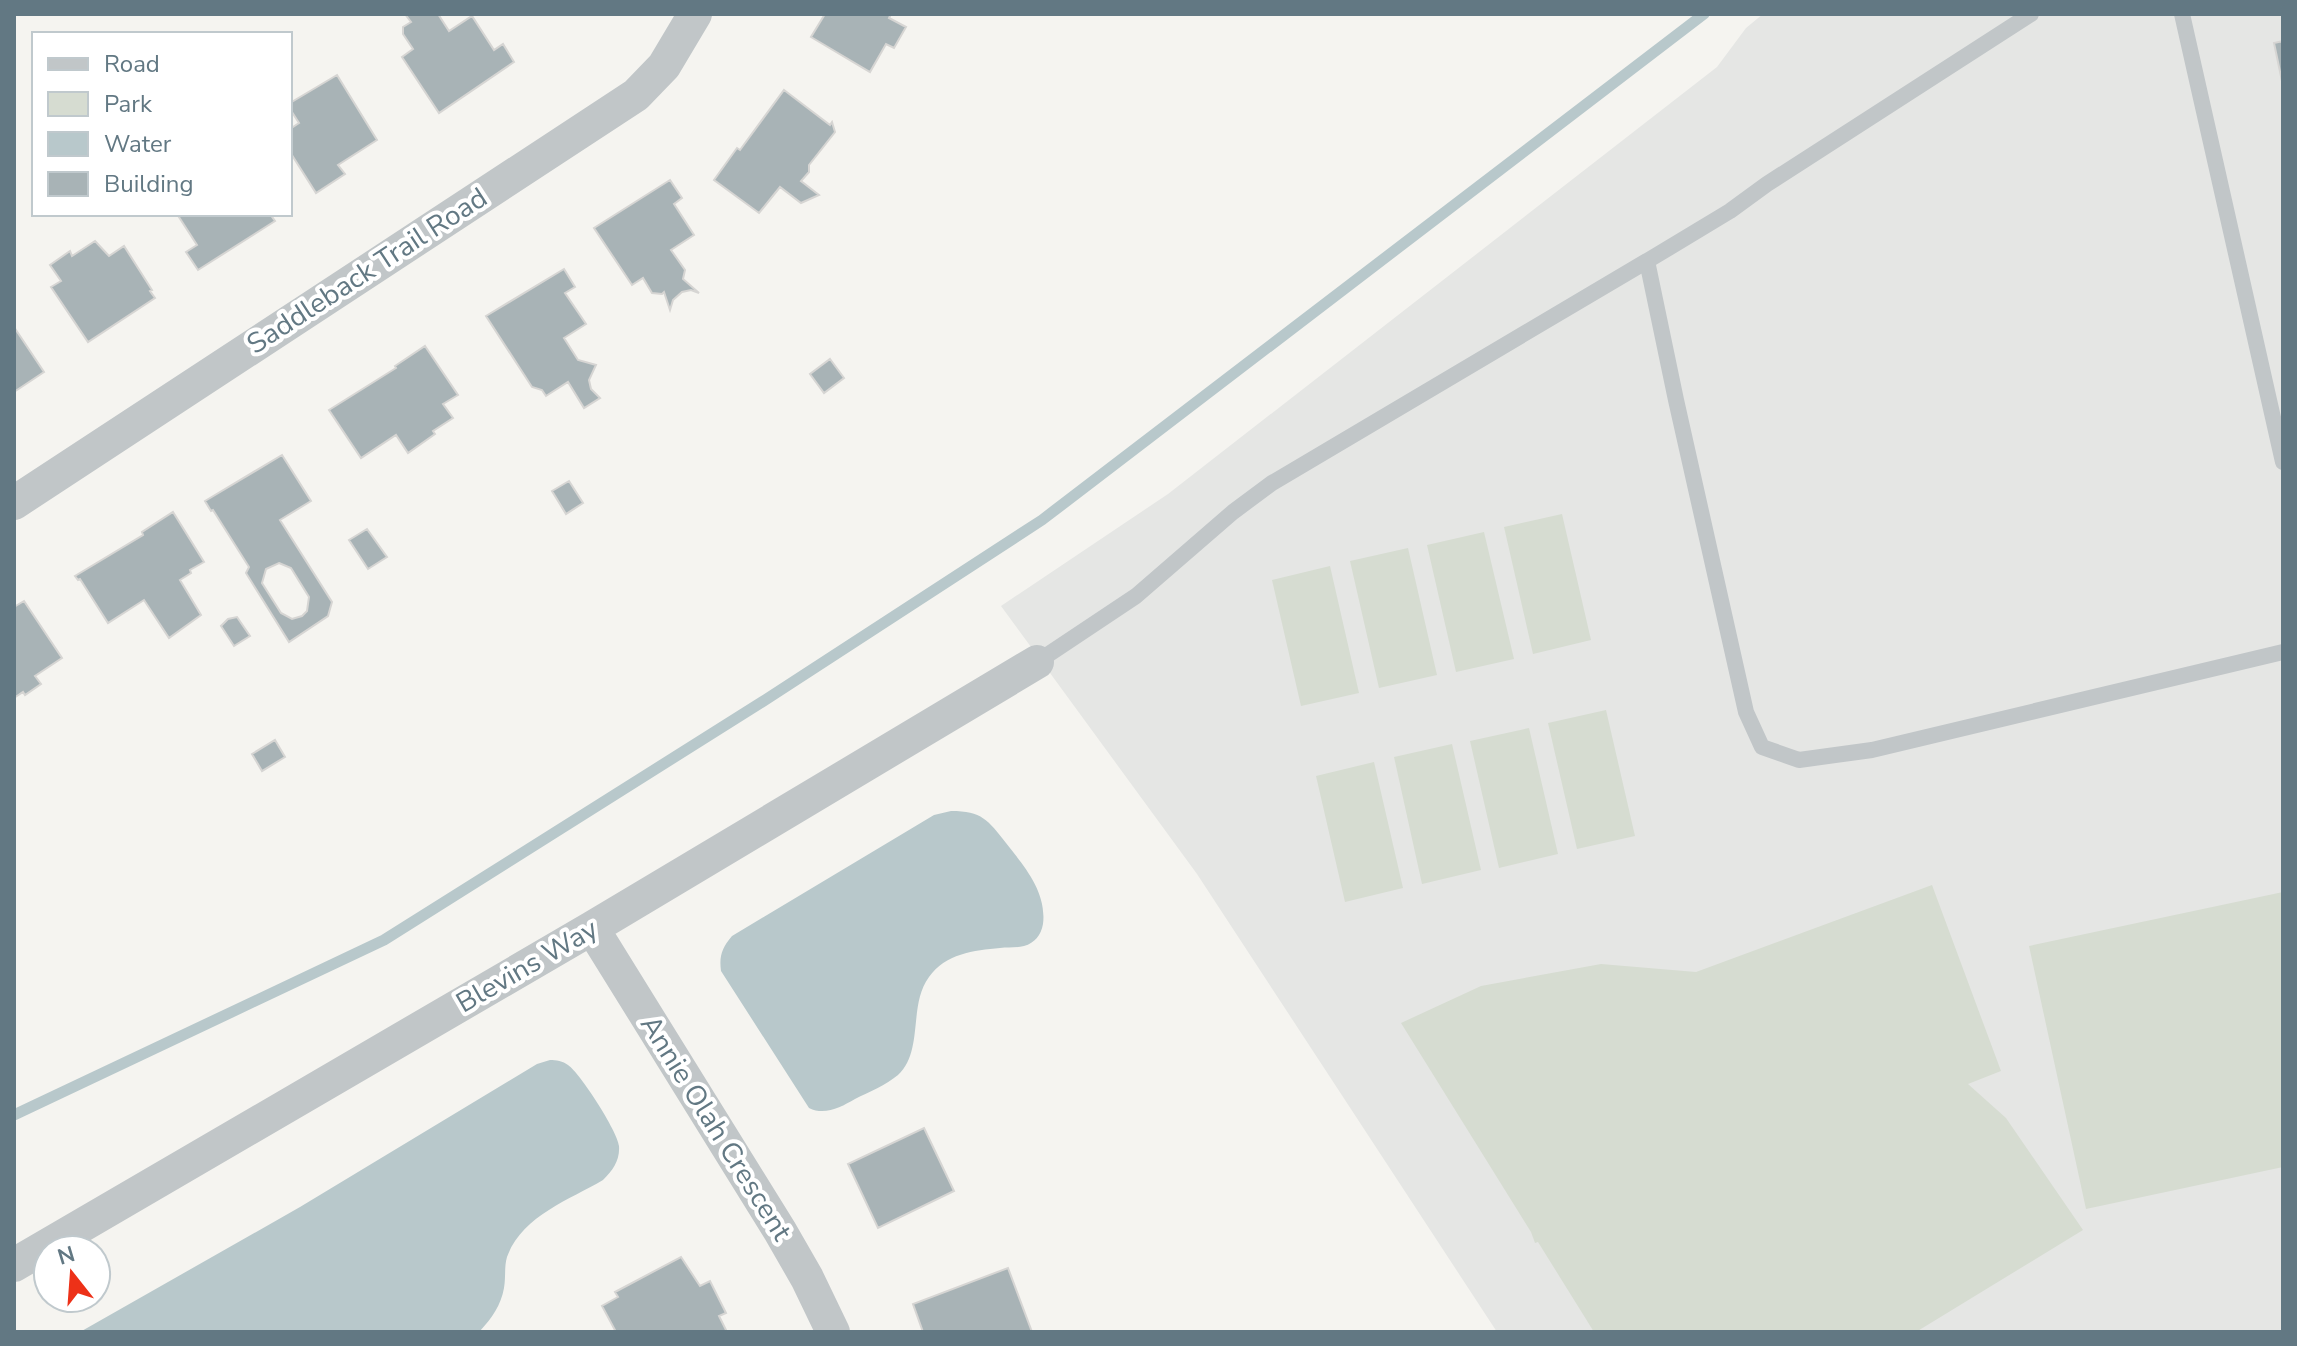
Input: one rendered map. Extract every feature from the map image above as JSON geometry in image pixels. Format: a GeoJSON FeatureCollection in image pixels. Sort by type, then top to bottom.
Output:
{"type":"FeatureCollection","features":[{"type":"Feature","properties":{"kind":"street","name":"Saddleback Trail Road"},"geometry":{"type":"LineString","coordinates":[[14,503],[636,95],[664,66],[695,14]]}},
{"type":"Feature","properties":{"kind":"street","name":"Blevins Way"},"geometry":{"type":"LineString","coordinates":[[14,1265],[592,928],[1037,662]]}},
{"type":"Feature","properties":{"kind":"street","name":"Annie Olah Crescent"},"geometry":{"type":"LineString","coordinates":[[592,928],[780,1231],[833,1332]]}},
{"type":"Feature","properties":{"kind":"lane"},"geometry":{"type":"LineString","coordinates":[[1037,662],[1136,596],[1233,512],[1272,483],[1730,211],[2031,14]]}},
{"type":"Feature","properties":{"kind":"lane"},"geometry":{"type":"LineString","coordinates":[[2182,14],[2283,462]]}},
{"type":"Feature","properties":{"kind":"lane"},"geometry":{"type":"LineString","coordinates":[[1647,261],[1746,712],[1762,747],[1799,760],[1872,750],[2283,652]]}},
{"type":"Feature","properties":{"kind":"shaded area"},"geometry":{"type":"Polygon","coordinates":[[[1763,14],[2283,14],[2283,1332],[1497,1332],[1197,874],[1001,606],[1168,494],[1717,67],[1746,28],[1763,14]]]}},
{"type":"Feature","properties":{"kind":"green space"},"geometry":{"type":"Polygon","coordinates":[[[1562,514],[1591,640],[1533,654],[1504,527],[1562,514]]]}},
{"type":"Feature","properties":{"kind":"green space"},"geometry":{"type":"Polygon","coordinates":[[[1484,532],[1514,659],[1456,672],[1427,545],[1484,532]]]}},
{"type":"Feature","properties":{"kind":"green space"},"geometry":{"type":"Polygon","coordinates":[[[1408,548],[1437,675],[1379,688],[1350,561],[1408,548]]]}},
{"type":"Feature","properties":{"kind":"green space"},"geometry":{"type":"Polygon","coordinates":[[[1330,566],[1359,693],[1301,706],[1272,580],[1330,566]]]}},
{"type":"Feature","properties":{"kind":"green space"},"geometry":{"type":"Polygon","coordinates":[[[1606,710],[1635,836],[1577,849],[1548,723],[1606,710]]]}},
{"type":"Feature","properties":{"kind":"green space"},"geometry":{"type":"Polygon","coordinates":[[[1529,728],[1558,854],[1499,868],[1470,741],[1529,728]]]}},
{"type":"Feature","properties":{"kind":"green space"},"geometry":{"type":"Polygon","coordinates":[[[1452,744],[1481,870],[1422,884],[1394,757],[1452,744]]]}},
{"type":"Feature","properties":{"kind":"green space"},"geometry":{"type":"Polygon","coordinates":[[[1374,762],[1403,888],[1345,902],[1316,776],[1374,762]]]}},
{"type":"Feature","properties":{"kind":"green space"},"geometry":{"type":"Polygon","coordinates":[[[1932,885],[2001,1071],[1968,1084],[2006,1118],[2083,1230],[1916,1332],[1594,1332],[1538,1242],[1535,1243],[1401,1023],[1481,986],[1601,964],[1696,972],[1932,885]]]}},
{"type":"Feature","properties":{"kind":"green space"},"geometry":{"type":"Polygon","coordinates":[[[2283,892],[2283,1167],[2086,1209],[2029,946],[2283,892]]]}},
{"type":"Feature","properties":{"kind":"water"},"geometry":{"type":"Polygon","coordinates":[[[951,811],[983,818],[1020,861],[1038,890],[1043,912],[1041,932],[1034,941],[1024,946],[970,952],[943,963],[923,988],[911,1054],[898,1075],[839,1107],[827,1111],[809,1108],[721,971],[724,948],[732,936],[934,815],[951,811]]]}},
{"type":"Feature","properties":{"kind":"water"},"geometry":{"type":"Polygon","coordinates":[[[559,1061],[574,1070],[606,1116],[617,1139],[618,1156],[613,1169],[603,1180],[548,1211],[524,1230],[507,1257],[504,1288],[498,1306],[480,1331],[80,1332],[300,1207],[537,1064],[559,1061]]]}},
{"type":"Feature","properties":{"kind":"building"},"geometry":{"type":"Polygon","coordinates":[[[405,14],[438,14],[449,31],[472,16],[494,50],[503,44],[514,62],[439,113],[402,57],[413,49],[403,34],[403,27],[411,22],[405,14]]]}},
{"type":"Feature","properties":{"kind":"building"},"geometry":{"type":"Polygon","coordinates":[[[825,14],[891,14],[889,18],[906,27],[894,48],[886,44],[870,72],[811,37],[825,14]]]}},
{"type":"Feature","properties":{"kind":"building"},"geometry":{"type":"Polygon","coordinates":[[[2283,41],[2283,86],[2274,43],[2283,41]]]}},
{"type":"Feature","properties":{"kind":"building"},"geometry":{"type":"Polygon","coordinates":[[[337,75],[377,140],[338,165],[345,174],[316,193],[292,155],[292,128],[299,123],[292,112],[292,102],[337,75]]]}},
{"type":"Feature","properties":{"kind":"building"},"geometry":{"type":"Polygon","coordinates":[[[784,90],[830,125],[832,122],[835,132],[809,165],[809,172],[801,181],[819,195],[801,203],[780,187],[759,213],[714,180],[784,90]]]}},
{"type":"Feature","properties":{"kind":"building"},"geometry":{"type":"Polygon","coordinates":[[[670,180],[682,198],[674,204],[694,235],[671,250],[685,270],[683,279],[699,293],[691,290],[682,292],[673,300],[670,310],[664,292],[652,293],[643,278],[632,285],[594,228],[670,180]]]}},
{"type":"Feature","properties":{"kind":"building"},"geometry":{"type":"Polygon","coordinates":[[[178,216],[271,216],[275,221],[198,270],[186,252],[197,245],[178,216]]]}},
{"type":"Feature","properties":{"kind":"building"},"geometry":{"type":"Polygon","coordinates":[[[95,241],[109,256],[124,246],[155,298],[88,342],[51,287],[61,281],[50,265],[70,251],[72,256],[95,241]]]}},
{"type":"Feature","properties":{"kind":"building"},"geometry":{"type":"Polygon","coordinates":[[[564,269],[575,287],[565,293],[586,324],[564,338],[578,360],[596,365],[589,380],[591,389],[600,398],[584,408],[568,382],[546,396],[542,390],[532,387],[486,316],[564,269]]]}},
{"type":"Feature","properties":{"kind":"building"},"geometry":{"type":"Polygon","coordinates":[[[14,327],[44,372],[14,392],[14,327]]]}},
{"type":"Feature","properties":{"kind":"building"},"geometry":{"type":"Polygon","coordinates":[[[425,346],[458,395],[443,404],[453,418],[408,453],[396,435],[361,458],[329,410],[425,346]]]}},
{"type":"Feature","properties":{"kind":"building"},"geometry":{"type":"Polygon","coordinates":[[[830,359],[844,378],[824,393],[810,374],[830,359]]]}},
{"type":"Feature","properties":{"kind":"building"},"geometry":{"type":"Polygon","coordinates":[[[282,455],[311,501],[280,520],[332,602],[328,616],[289,642],[246,573],[249,567],[205,501],[282,455]],[[279,563],[266,569],[262,583],[281,613],[292,619],[307,611],[309,597],[291,568],[279,563]]]}},
{"type":"Feature","properties":{"kind":"building"},"geometry":{"type":"Polygon","coordinates":[[[569,481],[583,503],[566,514],[552,491],[569,481]]]}},
{"type":"Feature","properties":{"kind":"building"},"geometry":{"type":"Polygon","coordinates":[[[173,512],[204,562],[180,580],[201,615],[169,638],[144,600],[108,623],[75,576],[143,535],[142,532],[173,512]]]}},
{"type":"Feature","properties":{"kind":"building"},"geometry":{"type":"Polygon","coordinates":[[[367,529],[387,557],[368,569],[349,540],[367,529]]]}},
{"type":"Feature","properties":{"kind":"building"},"geometry":{"type":"Polygon","coordinates":[[[24,601],[62,658],[35,676],[41,684],[25,695],[23,692],[14,698],[14,607],[24,601]]]}},
{"type":"Feature","properties":{"kind":"building"},"geometry":{"type":"Polygon","coordinates":[[[237,617],[250,636],[234,646],[221,626],[228,619],[237,617]]]}},
{"type":"Feature","properties":{"kind":"building"},"geometry":{"type":"Polygon","coordinates":[[[275,740],[285,757],[262,771],[252,754],[275,740]]]}},
{"type":"Feature","properties":{"kind":"building"},"geometry":{"type":"Polygon","coordinates":[[[924,1128],[954,1191],[878,1228],[848,1164],[924,1128]]]}},
{"type":"Feature","properties":{"kind":"building"},"geometry":{"type":"Polygon","coordinates":[[[681,1257],[700,1286],[710,1281],[726,1313],[719,1316],[727,1332],[616,1332],[602,1306],[618,1297],[615,1292],[681,1257]]]}},
{"type":"Feature","properties":{"kind":"building"},"geometry":{"type":"Polygon","coordinates":[[[1008,1268],[1032,1332],[923,1332],[913,1304],[1008,1268]]]}},
{"type":"Feature","properties":{"kind":"waterway"},"geometry":{"type":"LineString","coordinates":[[14,1115],[384,940],[762,702],[1042,520],[1704,14]]}}]}
